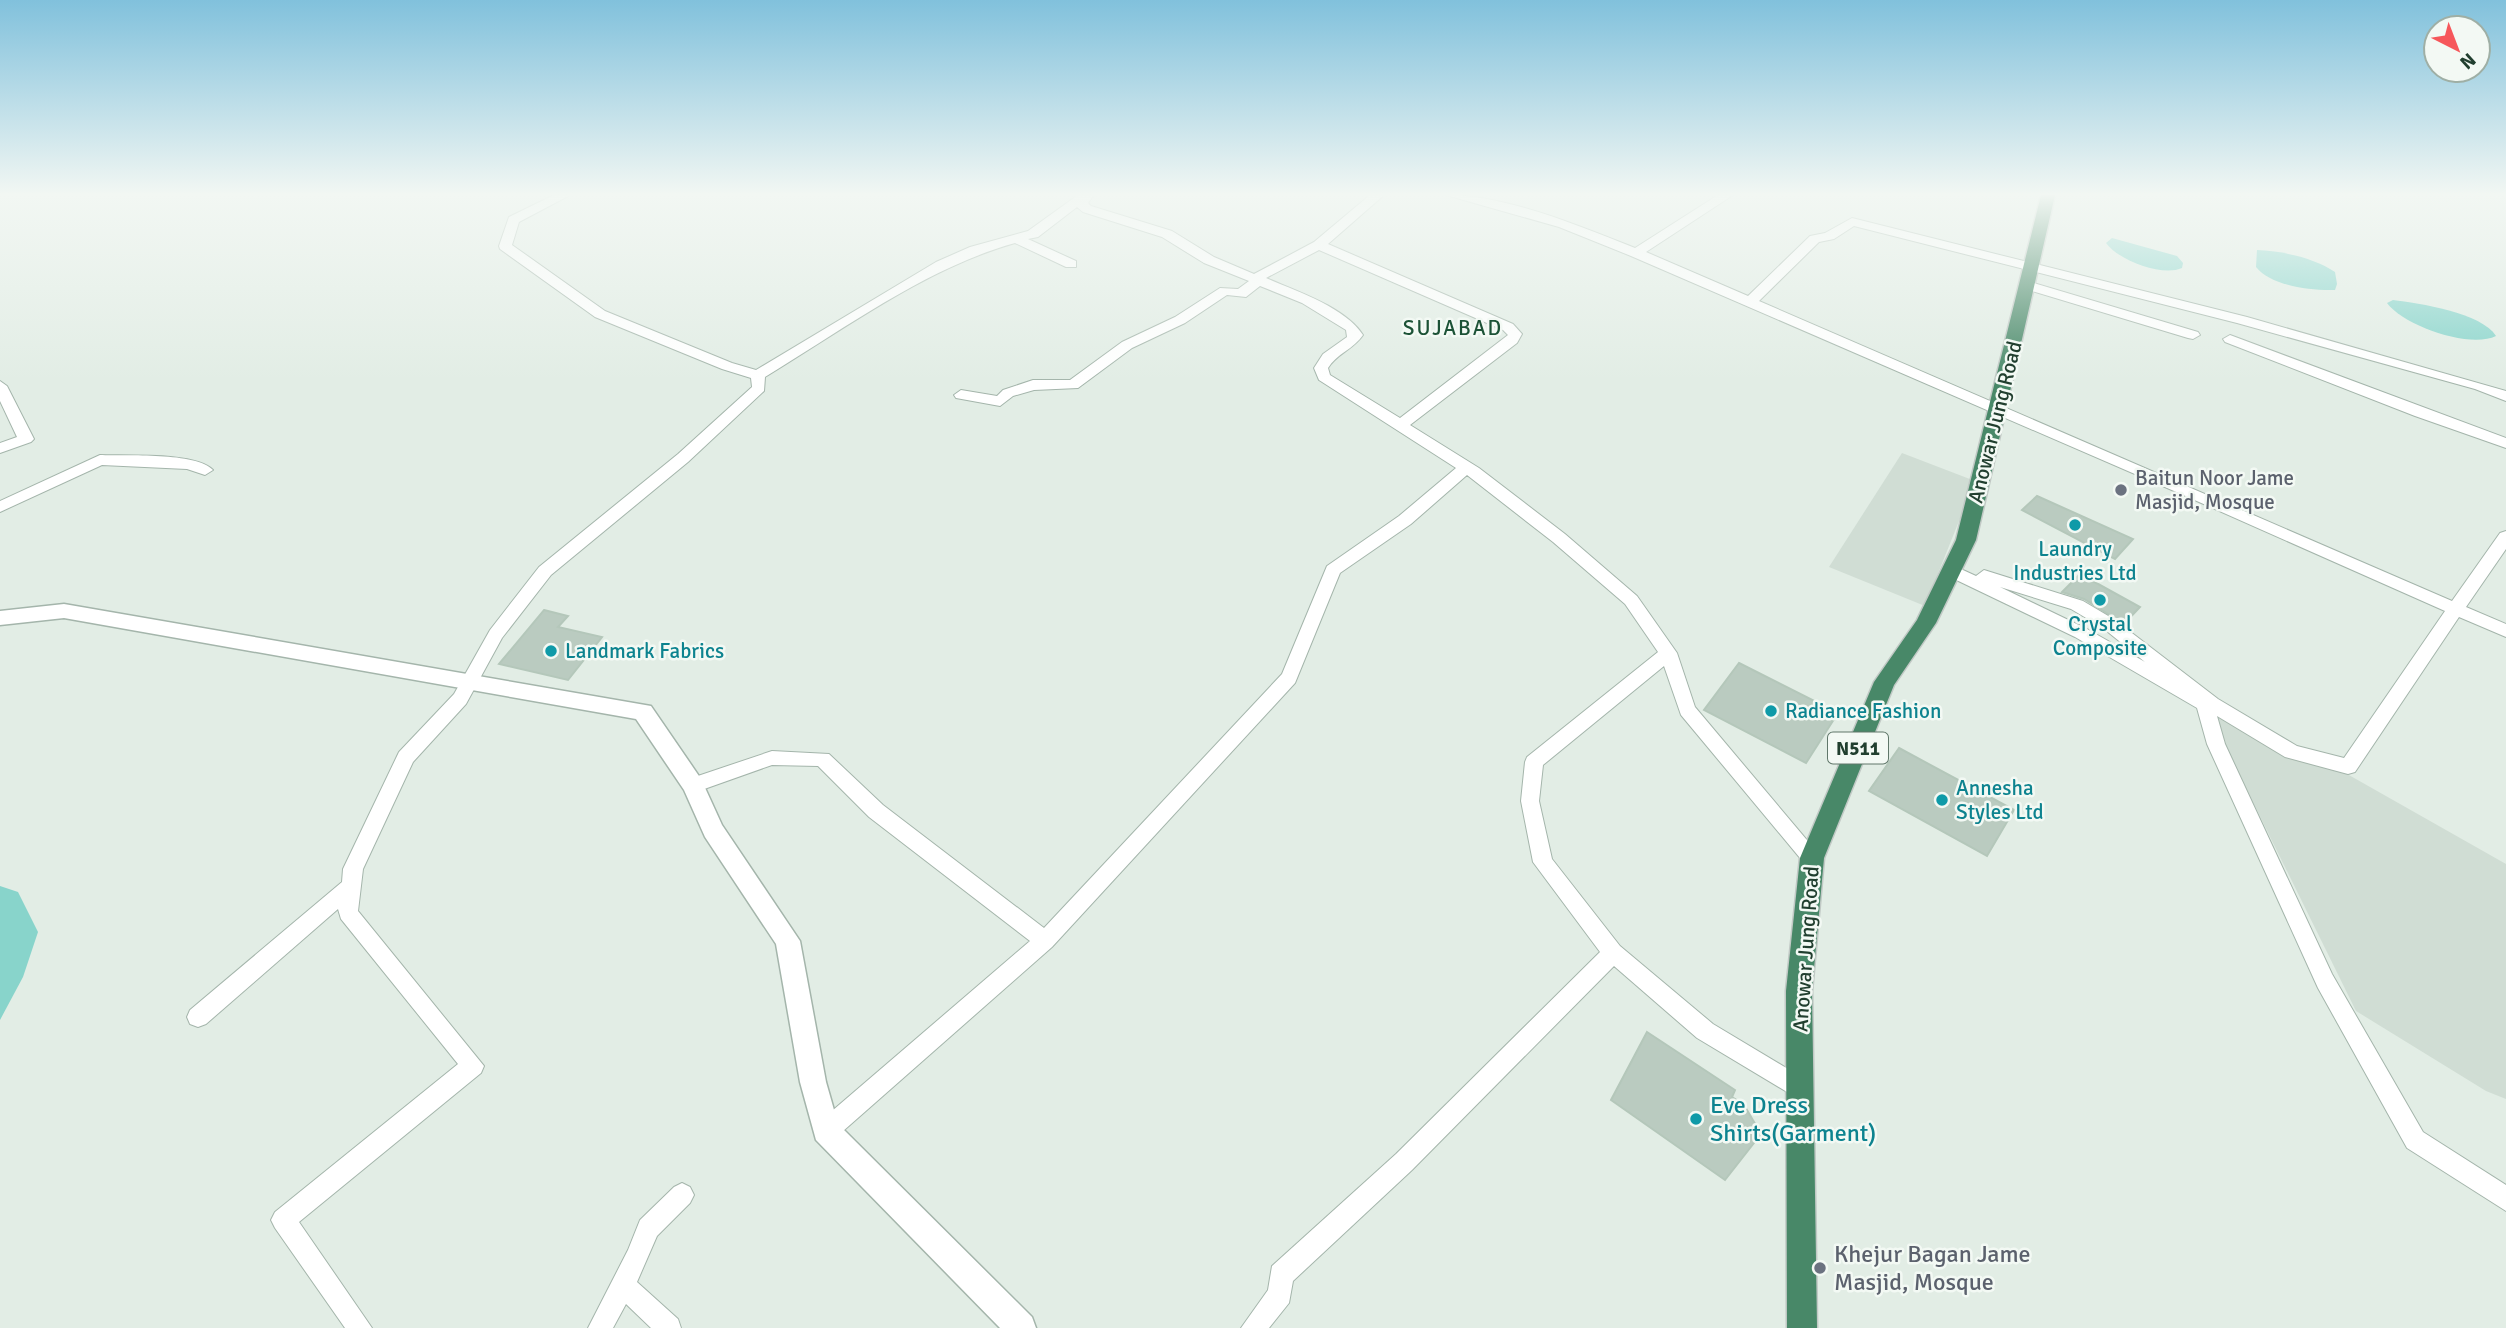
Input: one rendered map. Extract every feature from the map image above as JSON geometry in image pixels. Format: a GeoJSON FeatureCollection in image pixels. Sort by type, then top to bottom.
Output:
{"type":"FeatureCollection","features":[{"type":"Feature","properties":{"kind":"highway","name":"Anowar Jung Road"},"geometry":{"type":"LineString","coordinates":[[1802,1328],[1799,991],[1812,858],[1885,682],[1926,623],[1966,540],[2033,257]]}},
{"type":"Feature","properties":{"kind":"street"},"geometry":{"type":"LineString","coordinates":[[520,257],[600,314],[727,366],[758,375],[941,265],[959,257]]}},
{"type":"Feature","properties":{"kind":"street"},"geometry":{"type":"LineString","coordinates":[[1055,257],[1070,264]]}},
{"type":"Feature","properties":{"kind":"street"},"geometry":{"type":"LineString","coordinates":[[1204,257],[1307,300],[1351,327],[1356,335],[1352,343],[1329,355],[1321,368],[1324,377],[1467,467],[1559,538],[1631,600],[1668,653],[1687,710],[1812,858]]}},
{"type":"Feature","properties":{"kind":"street"},"geometry":{"type":"LineString","coordinates":[[961,395],[1000,401],[1008,393],[1033,386],[1073,385],[1127,345],[1180,320],[1226,291],[1241,294],[1267,271],[1296,257]]}},
{"type":"Feature","properties":{"kind":"street"},"geometry":{"type":"LineString","coordinates":[[1347,257],[1514,331],[1513,340],[1399,426]]}},
{"type":"Feature","properties":{"kind":"street"},"geometry":{"type":"LineString","coordinates":[[1645,257],[1999,408],[2506,631]]}},
{"type":"Feature","properties":{"kind":"street"},"geometry":{"type":"LineString","coordinates":[[1749,303],[1796,257]]}},
{"type":"Feature","properties":{"kind":"street"},"geometry":{"type":"LineString","coordinates":[[1967,257],[2029,276],[2193,335]]}},
{"type":"Feature","properties":{"kind":"street"},"geometry":{"type":"LineString","coordinates":[[2029,276],[2242,320],[2480,386],[2506,396]]}},
{"type":"Feature","properties":{"kind":"street"},"geometry":{"type":"LineString","coordinates":[[2230,339],[2420,413],[2424,412],[2506,443]]}},
{"type":"Feature","properties":{"kind":"street"},"geometry":{"type":"LineString","coordinates":[[360,1328],[283,1220],[472,1066],[348,913],[353,869],[407,757],[472,682],[496,634],[545,572],[721,425],[759,388],[758,375]]}},
{"type":"Feature","properties":{"kind":"street"},"geometry":{"type":"LineString","coordinates":[[0,386],[7,419],[26,439],[0,448]]}},
{"type":"Feature","properties":{"kind":"street"},"geometry":{"type":"LineString","coordinates":[[0,507],[100,460],[189,464],[205,470]]}},
{"type":"Feature","properties":{"kind":"street"},"geometry":{"type":"LineString","coordinates":[[826,1131],[1045,941],[1289,678],[1333,570],[1405,520],[1467,467]]}},
{"type":"Feature","properties":{"kind":"street"},"geometry":{"type":"LineString","coordinates":[[1952,569],[2077,605],[2109,624],[2212,704],[2292,752],[2348,768],[2407,685],[2454,607],[2506,537]]}},
{"type":"Feature","properties":{"kind":"street"},"geometry":{"type":"LineString","coordinates":[[1952,569],[2081,633],[2205,704],[2216,744],[2325,981],[2415,1140],[2506,1199]]}},
{"type":"Feature","properties":{"kind":"street"},"geometry":{"type":"LineString","coordinates":[[0,618],[64,611],[643,712],[692,785],[713,830],[788,941],[813,1082],[826,1131],[1021,1328]]}},
{"type":"Feature","properties":{"kind":"street"},"geometry":{"type":"LineString","coordinates":[[1668,653],[1534,762],[1530,801],[1543,862],[1613,953],[1704,1031],[1800,1088]]}},
{"type":"Feature","properties":{"kind":"street"},"geometry":{"type":"LineString","coordinates":[[692,785],[772,758],[822,759],[876,811],[1045,941]]}},
{"type":"Feature","properties":{"kind":"street"},"geometry":{"type":"LineString","coordinates":[[198,1017],[351,887]]}},
{"type":"Feature","properties":{"kind":"street"},"geometry":{"type":"LineString","coordinates":[[1253,1328],[1280,1294],[1281,1275],[1404,1161],[1613,953]]}},
{"type":"Feature","properties":{"kind":"street"},"geometry":{"type":"LineString","coordinates":[[600,1328],[623,1285],[648,1228],[682,1195]]}},
{"type":"Feature","properties":{"kind":"street"},"geometry":{"type":"LineString","coordinates":[[623,1285],[669,1328]]}},
{"type":"Feature","properties":{"kind":"shaded area"},"geometry":{"type":"Polygon","coordinates":[[[1902,453],[1975,481],[1925,606],[1829,567],[1902,453]]]}},
{"type":"Feature","properties":{"kind":"shaded area"},"geometry":{"type":"Polygon","coordinates":[[[2209,713],[2310,753],[2506,864],[2506,1099],[2486,1091],[2356,1011],[2209,713]]]}},
{"type":"Feature","properties":{"kind":"water"},"geometry":{"type":"Polygon","coordinates":[[[2123,257],[2178,257],[2183,263],[2182,268],[2163,270],[2123,257]]]}},
{"type":"Feature","properties":{"kind":"water"},"geometry":{"type":"Polygon","coordinates":[[[2257,257],[2301,257],[2335,272],[2337,284],[2335,290],[2304,288],[2271,279],[2256,267],[2257,257]]]}},
{"type":"Feature","properties":{"kind":"water"},"geometry":{"type":"Polygon","coordinates":[[[2393,300],[2464,315],[2489,328],[2496,336],[2470,340],[2438,333],[2395,312],[2387,303],[2393,300]]]}},
{"type":"Feature","properties":{"kind":"water"},"geometry":{"type":"Polygon","coordinates":[[[0,886],[18,892],[38,932],[23,977],[0,1020],[0,886]]]}},
{"type":"Feature","properties":{"kind":"building","name":"Laundry Industries Ltd"},"geometry":{"type":"Polygon","coordinates":[[[2037,496],[2133,539],[2115,559],[2022,510],[2037,496]]]}},
{"type":"Feature","properties":{"kind":"building","name":"Crystal Composite"},"geometry":{"type":"Polygon","coordinates":[[[2080,574],[2140,607],[2124,624],[2084,599],[2062,592],[2080,574]]]}},
{"type":"Feature","properties":{"kind":"building","name":"Landmark Fabrics"},"geometry":{"type":"Polygon","coordinates":[[[544,610],[568,616],[558,627],[602,637],[568,680],[499,664],[544,610]]]}},
{"type":"Feature","properties":{"kind":"building","name":"Radiance Fashion"},"geometry":{"type":"Polygon","coordinates":[[[1739,663],[1838,713],[1806,763],[1704,710],[1739,663]]]}},
{"type":"Feature","properties":{"kind":"building","name":"Annesha Styles Ltd"},"geometry":{"type":"Polygon","coordinates":[[[1899,748],[2014,810],[1987,856],[1869,791],[1899,748]]]}},
{"type":"Feature","properties":{"kind":"building","name":"Eve Dress Shirts(Garment)"},"geometry":{"type":"Polygon","coordinates":[[[1647,1032],[1735,1090],[1732,1097],[1744,1105],[1761,1134],[1725,1180],[1611,1100],[1647,1032]]]}},
{"type":"Feature","properties":{"kind":"place","name":"Baitun Noor Jame Masjid, Mosque"},"geometry":{"type":"Point","coordinates":[2121,490]}},
{"type":"Feature","properties":{"kind":"place","name":"Laundry Industries Ltd"},"geometry":{"type":"Point","coordinates":[2075,525]}},
{"type":"Feature","properties":{"kind":"place","name":"Crystal Composite"},"geometry":{"type":"Point","coordinates":[2100,600]}},
{"type":"Feature","properties":{"kind":"place","name":"Landmark Fabrics"},"geometry":{"type":"Point","coordinates":[551,651]}},
{"type":"Feature","properties":{"kind":"place","name":"Radiance Fashion"},"geometry":{"type":"Point","coordinates":[1771,711]}},
{"type":"Feature","properties":{"kind":"place","name":"Annesha Styles Ltd"},"geometry":{"type":"Point","coordinates":[1942,800]}},
{"type":"Feature","properties":{"kind":"place","name":"Eve Dress Shirts(Garment)"},"geometry":{"type":"Point","coordinates":[1696,1119]}},
{"type":"Feature","properties":{"kind":"place","name":"Khejur Bagan Jame Masjid, Mosque"},"geometry":{"type":"Point","coordinates":[1820,1268]}},
{"type":"Feature","properties":{"kind":"district","name":"SUJABAD"},"geometry":{"type":"Point","coordinates":[1453,328]}}]}
